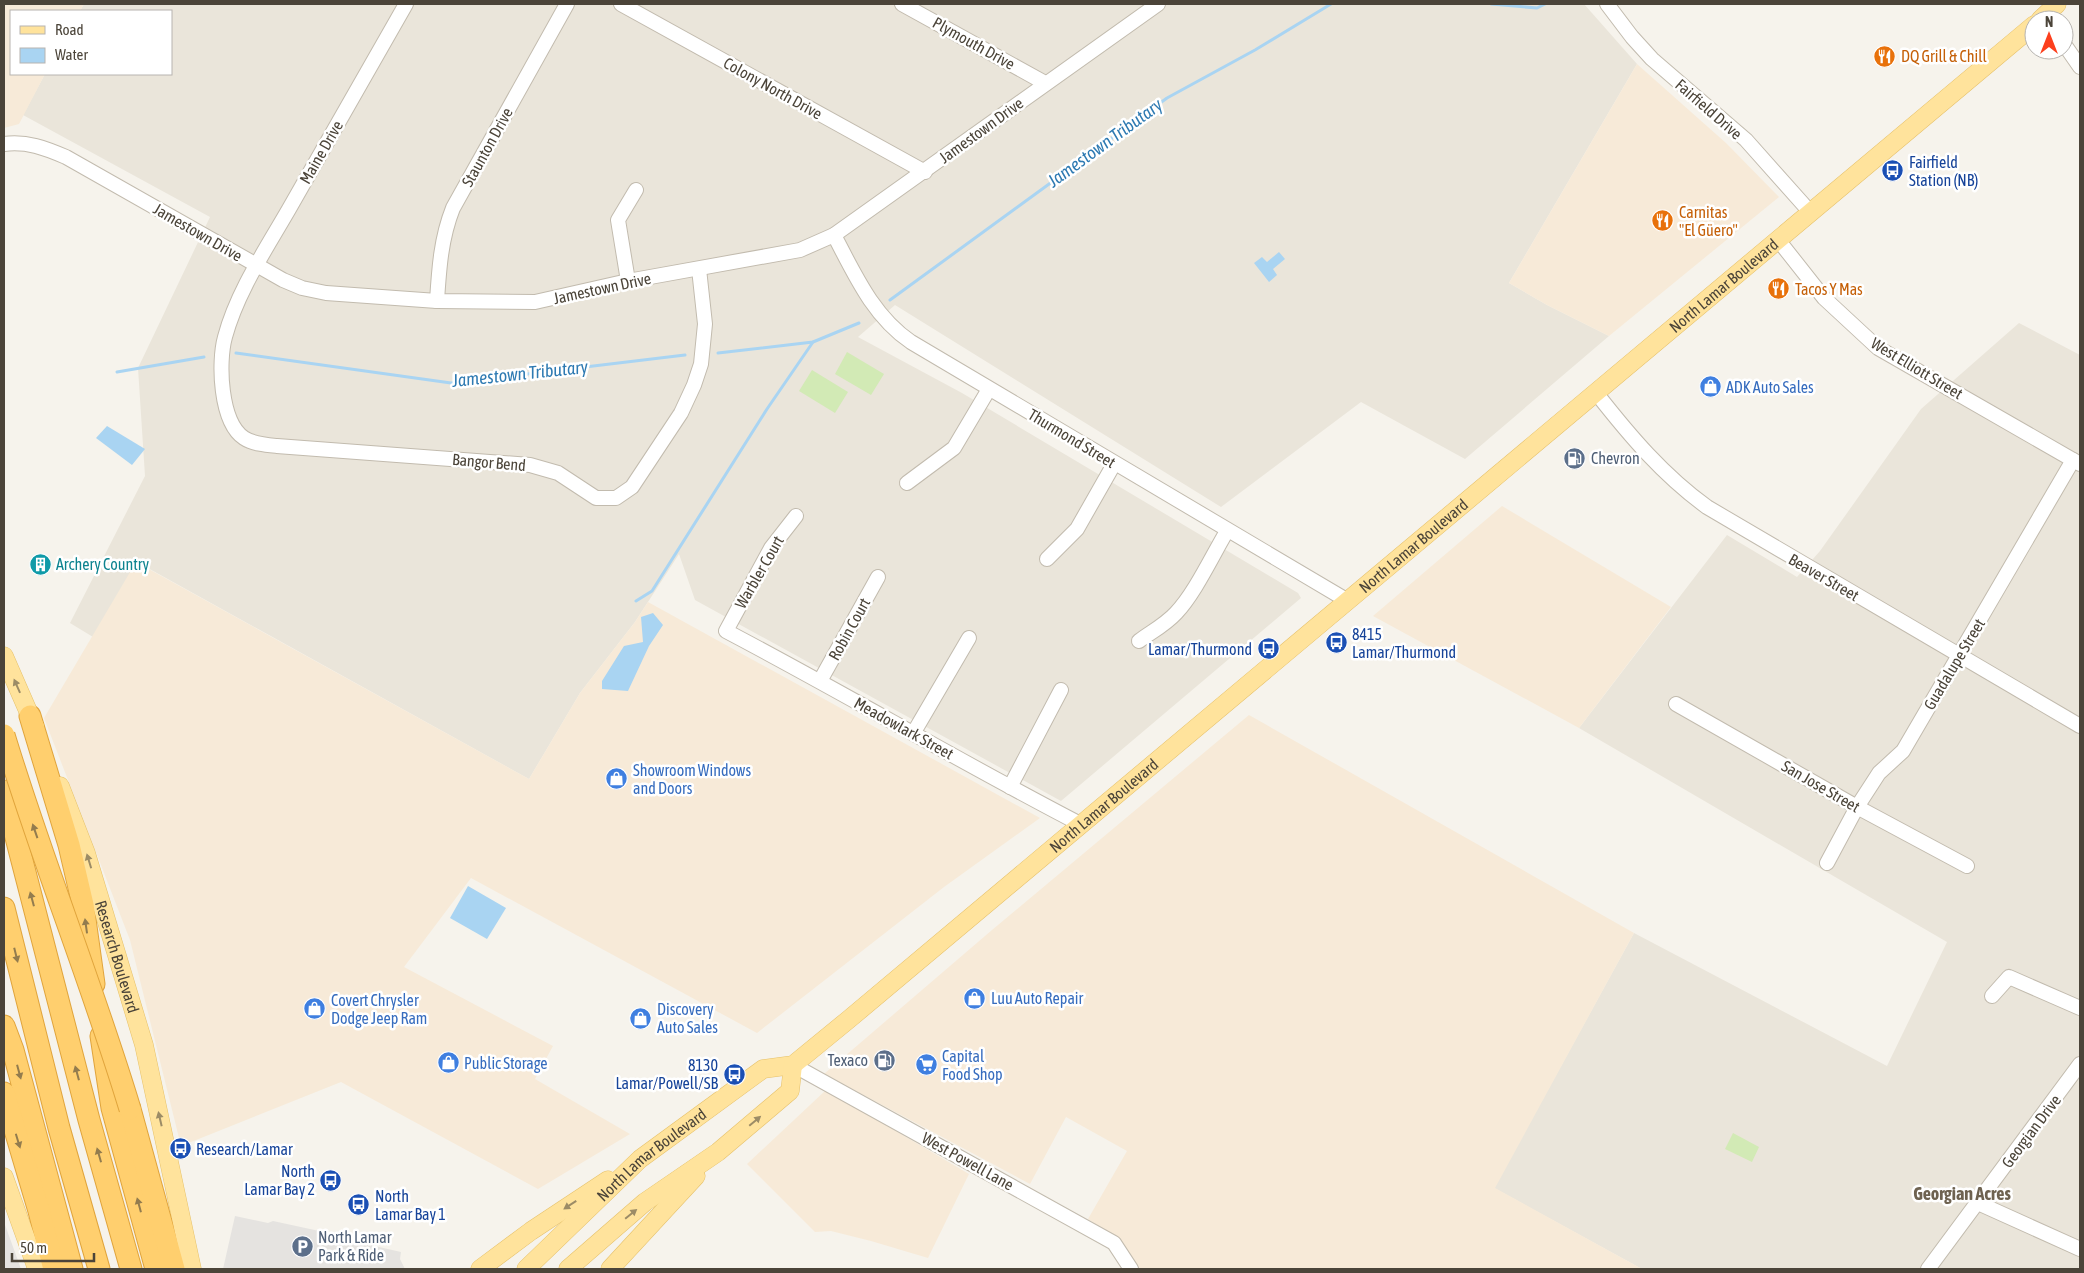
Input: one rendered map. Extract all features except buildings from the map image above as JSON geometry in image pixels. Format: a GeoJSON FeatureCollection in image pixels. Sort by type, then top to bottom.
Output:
{"type":"FeatureCollection","features":[{"type":"Feature","properties":{"kind":"highway"},"geometry":{"type":"LineString","coordinates":[[30,716],[69,845],[83,905],[112,1108],[156,1269]]}},
{"type":"Feature","properties":{"kind":"highway"},"geometry":{"type":"LineString","coordinates":[[4,735],[51,877],[97,1004],[130,1109],[174,1269]]}},
{"type":"Feature","properties":{"kind":"highway"},"geometry":{"type":"LineString","coordinates":[[4,791],[89,1120],[131,1269]]}},
{"type":"Feature","properties":{"kind":"highway"},"geometry":{"type":"LineString","coordinates":[[4,908],[59,1128],[99,1269]]}},
{"type":"Feature","properties":{"kind":"highway"},"geometry":{"type":"LineString","coordinates":[[4,1026],[13,1050],[72,1269]]}},
{"type":"Feature","properties":{"kind":"highway"},"geometry":{"type":"LineString","coordinates":[[4,1094],[39,1211],[54,1269]]}},
{"type":"Feature","properties":{"kind":"main road","name":"North Lamar Boulevard"},"geometry":{"type":"LineString","coordinates":[[526,1269],[640,1159],[763,1069],[793,1065],[1597,394],[2024,35]]}},
{"type":"Feature","properties":{"kind":"main road","name":"Research Boulevard"},"geometry":{"type":"LineString","coordinates":[[4,656],[57,776],[86,853],[144,1045],[192,1269]]}},
{"type":"Feature","properties":{"kind":"main road","name":"North Lamar Boulevard"},"geometry":{"type":"LineString","coordinates":[[568,1269],[645,1202],[718,1152],[790,1091],[793,1065]]}},
{"type":"Feature","properties":{"kind":"main road"},"geometry":{"type":"LineString","coordinates":[[610,1269],[718,1152]]}},
{"type":"Feature","properties":{"kind":"main road"},"geometry":{"type":"LineString","coordinates":[[480,1269],[531,1231],[640,1159]]}},
{"type":"Feature","properties":{"kind":"main road"},"geometry":{"type":"LineString","coordinates":[[4,1177],[37,1269]]}},
{"type":"Feature","properties":{"kind":"street","name":"Maine Drive"},"geometry":{"type":"LineString","coordinates":[[239,301],[257,265],[406,4]]}},
{"type":"Feature","properties":{"kind":"street","name":"Staunton Drive"},"geometry":{"type":"LineString","coordinates":[[437,301],[441,253],[446,227],[453,208],[567,4]]}},
{"type":"Feature","properties":{"kind":"street","name":"Colony North Drive"},"geometry":{"type":"LineString","coordinates":[[621,4],[924,172]]}},
{"type":"Feature","properties":{"kind":"street","name":"Plymouth Drive"},"geometry":{"type":"LineString","coordinates":[[902,4],[1046,83]]}},
{"type":"Feature","properties":{"kind":"street","name":"Jamestown Drive"},"geometry":{"type":"LineString","coordinates":[[4,144],[27,143],[43,147],[66,157],[257,265],[302,288],[326,293],[437,301],[535,302],[628,281],[800,250],[834,235],[1158,4]]}},
{"type":"Feature","properties":{"kind":"street","name":"Fairfield Drive"},"geometry":{"type":"LineString","coordinates":[[1607,4],[1632,37],[1652,59],[1741,136],[1764,159],[1811,213]]}},
{"type":"Feature","properties":{"kind":"street"},"geometry":{"type":"LineString","coordinates":[[628,281],[618,220],[636,190]]}},
{"type":"Feature","properties":{"kind":"street","name":"Thurmond Street"},"geometry":{"type":"LineString","coordinates":[[834,235],[864,291],[894,330],[1114,464],[1348,601]]}},
{"type":"Feature","properties":{"kind":"street","name":"West Elliott Street"},"geometry":{"type":"LineString","coordinates":[[1779,241],[1824,298],[1878,348],[2077,462]]}},
{"type":"Feature","properties":{"kind":"street","name":"Bangor Bend"},"geometry":{"type":"LineString","coordinates":[[239,301],[224,340],[222,369],[223,392],[227,411],[231,421],[244,438],[270,445],[530,465],[558,472],[588,493],[605,499],[616,498],[632,487],[681,413],[694,385],[701,364],[705,324],[698,269]]}},
{"type":"Feature","properties":{"kind":"street"},"geometry":{"type":"LineString","coordinates":[[907,483],[954,448],[990,389]]}},
{"type":"Feature","properties":{"kind":"street","name":"Beaver Street"},"geometry":{"type":"LineString","coordinates":[[1597,394],[1646,455],[1682,488],[1707,507],[2080,726]]}},
{"type":"Feature","properties":{"kind":"street","name":"Guadalupe Street"},"geometry":{"type":"LineString","coordinates":[[1827,863],[1857,807],[1879,774],[1903,751],[2077,462]]}},
{"type":"Feature","properties":{"kind":"street"},"geometry":{"type":"LineString","coordinates":[[1047,559],[1076,529],[1114,464]]}},
{"type":"Feature","properties":{"kind":"street","name":"Warbler Court"},"geometry":{"type":"LineString","coordinates":[[726,631],[771,548],[796,516]]}},
{"type":"Feature","properties":{"kind":"street"},"geometry":{"type":"LineString","coordinates":[[1138,641],[1167,622],[1186,601],[1227,531]]}},
{"type":"Feature","properties":{"kind":"street","name":"Robin Court"},"geometry":{"type":"LineString","coordinates":[[820,681],[878,577]]}},
{"type":"Feature","properties":{"kind":"street","name":"Meadowlark Street"},"geometry":{"type":"LineString","coordinates":[[726,631],[1082,825]]}},
{"type":"Feature","properties":{"kind":"street"},"geometry":{"type":"LineString","coordinates":[[914,732],[969,638]]}},
{"type":"Feature","properties":{"kind":"street"},"geometry":{"type":"LineString","coordinates":[[1010,787],[1061,690]]}},
{"type":"Feature","properties":{"kind":"street","name":"San Jose Street"},"geometry":{"type":"LineString","coordinates":[[1676,704],[1857,807],[1967,866]]}},
{"type":"Feature","properties":{"kind":"street"},"geometry":{"type":"LineString","coordinates":[[1992,996],[2009,977],[2080,1008]]}},
{"type":"Feature","properties":{"kind":"street","name":"Georgian Drive"},"geometry":{"type":"LineString","coordinates":[[1928,1269],[2080,1064]]}},
{"type":"Feature","properties":{"kind":"street","name":"West Powell Lane"},"geometry":{"type":"LineString","coordinates":[[793,1065],[1114,1243],[1132,1269]]}},
{"type":"Feature","properties":{"kind":"street"},"geometry":{"type":"LineString","coordinates":[[1978,1203],[2080,1249]]}},
{"type":"Feature","properties":{"kind":"shaded area"},"geometry":{"type":"Polygon","coordinates":[[[4,4],[84,4],[81,10],[10,10],[10,75],[44,75],[19,124],[4,128],[4,4]]]}},
{"type":"Feature","properties":{"kind":"shaded area"},"geometry":{"type":"Polygon","coordinates":[[[84,4],[1584,4],[1637,64],[1509,283],[1547,305],[1609,336],[1465,459],[1361,402],[1221,507],[895,305],[858,337],[962,393],[1298,593],[1301,598],[1061,801],[695,600],[679,554],[635,622],[580,693],[529,779],[137,562],[93,637],[70,623],[145,476],[138,368],[210,217],[23,115],[44,75],[172,75],[172,10],[81,10],[84,4]]]}},
{"type":"Feature","properties":{"kind":"shaded area"},"geometry":{"type":"Polygon","coordinates":[[[1637,64],[1726,143],[1779,197],[1609,336],[1547,305],[1509,283],[1637,64]]]}},
{"type":"Feature","properties":{"kind":"shaded area"},"geometry":{"type":"Polygon","coordinates":[[[2019,323],[2080,355],[2080,1269],[1642,1269],[1494,1188],[1634,933],[1887,1066],[1947,942],[1579,728],[1727,535],[1797,577],[1820,551],[1921,409],[2019,323]]]}},
{"type":"Feature","properties":{"kind":"shaded area"},"geometry":{"type":"Polygon","coordinates":[[[1502,506],[1671,607],[1579,728],[1373,616],[1502,506]]]}},
{"type":"Feature","properties":{"kind":"shaded area"},"geometry":{"type":"Polygon","coordinates":[[[136,562],[529,779],[580,693],[635,622],[648,602],[1040,818],[944,887],[757,1033],[471,878],[404,967],[553,1046],[535,1079],[630,1134],[538,1189],[341,1082],[181,1146],[130,940],[44,718],[136,562]]]}},
{"type":"Feature","properties":{"kind":"shaded area"},"geometry":{"type":"Polygon","coordinates":[[[1249,715],[1634,933],[1495,1188],[1642,1269],[1140,1269],[1123,1243],[1088,1219],[1127,1151],[1066,1117],[1030,1184],[824,1074],[992,930],[1249,715]]]}},
{"type":"Feature","properties":{"kind":"shaded area"},"geometry":{"type":"Polygon","coordinates":[[[826,1090],[969,1174],[928,1258],[831,1231],[815,1232],[747,1164],[826,1090]]]}},
{"type":"Feature","properties":{"kind":"shaded area","name":"North Lamar Park & Ride"},"geometry":{"type":"Polygon","coordinates":[[[235,1216],[268,1223],[273,1221],[347,1237],[348,1240],[401,1252],[400,1259],[405,1269],[223,1269],[235,1216]]]}},
{"type":"Feature","properties":{"kind":"shaded area"},"geometry":{"type":"Polygon","coordinates":[[[4,1222],[21,1269],[4,1269],[4,1222]]]}},
{"type":"Feature","properties":{"kind":"green space"},"geometry":{"type":"Polygon","coordinates":[[[847,352],[884,374],[871,395],[835,374],[847,352]]]}},
{"type":"Feature","properties":{"kind":"green space"},"geometry":{"type":"Polygon","coordinates":[[[812,370],[848,392],[835,413],[799,391],[812,370]]]}},
{"type":"Feature","properties":{"kind":"green space"},"geometry":{"type":"Polygon","coordinates":[[[1733,1133],[1759,1147],[1752,1162],[1725,1149],[1733,1133]]]}},
{"type":"Feature","properties":{"kind":"water"},"geometry":{"type":"Polygon","coordinates":[[[1279,252],[1285,259],[1273,269],[1277,275],[1269,282],[1254,263],[1262,257],[1267,262],[1279,252]]]}},
{"type":"Feature","properties":{"kind":"water"},"geometry":{"type":"Polygon","coordinates":[[[107,426],[145,449],[132,465],[96,438],[107,426]]]}},
{"type":"Feature","properties":{"kind":"water"},"geometry":{"type":"Polygon","coordinates":[[[653,613],[663,625],[649,646],[628,691],[602,689],[602,681],[624,646],[643,642],[641,617],[653,613]]]}},
{"type":"Feature","properties":{"kind":"water"},"geometry":{"type":"Polygon","coordinates":[[[468,886],[506,908],[487,939],[450,918],[468,886]]]}},
{"type":"Feature","properties":{"kind":"waterway","name":"Jamestown Tributary"},"geometry":{"type":"LineString","coordinates":[[890,300],[1167,98],[1255,50],[1331,4]]}},
{"type":"Feature","properties":{"kind":"waterway","name":"Jamestown Tributary"},"geometry":{"type":"LineString","coordinates":[[1491,4],[1537,8],[1545,4]]}},
{"type":"Feature","properties":{"kind":"waterway","name":"Jamestown Tributary"},"geometry":{"type":"LineString","coordinates":[[718,353],[813,342],[859,323]]}},
{"type":"Feature","properties":{"kind":"waterway"},"geometry":{"type":"LineString","coordinates":[[636,601],[652,591],[767,409],[813,342]]}},
{"type":"Feature","properties":{"kind":"waterway","name":"Jamestown Tributary"},"geometry":{"type":"LineString","coordinates":[[236,353],[451,383],[685,355]]}},
{"type":"Feature","properties":{"kind":"waterway","name":"Jamestown Tributary"},"geometry":{"type":"LineString","coordinates":[[117,372],[204,357]]}},
{"type":"Feature","properties":{"kind":"place","name":"DQ Grill & Chill"},"geometry":{"type":"Point","coordinates":[1885,56]}},
{"type":"Feature","properties":{"kind":"place","name":"Fairfield Station (NB)"},"geometry":{"type":"Point","coordinates":[1893,171]}},
{"type":"Feature","properties":{"kind":"place","name":"Carnitas \"El Güero\""},"geometry":{"type":"Point","coordinates":[1663,221]}},
{"type":"Feature","properties":{"kind":"place","name":"Tacos Y Mas"},"geometry":{"type":"Point","coordinates":[1779,289]}},
{"type":"Feature","properties":{"kind":"place","name":"ADK Auto Sales"},"geometry":{"type":"Point","coordinates":[1710,387]}},
{"type":"Feature","properties":{"kind":"place","name":"Chevron"},"geometry":{"type":"Point","coordinates":[1575,458]}},
{"type":"Feature","properties":{"kind":"place","name":"Archery Country"},"geometry":{"type":"Point","coordinates":[40,564]}},
{"type":"Feature","properties":{"kind":"place","name":"8415 Lamar/Thurmond"},"geometry":{"type":"Point","coordinates":[1336,643]}},
{"type":"Feature","properties":{"kind":"place","name":"Lamar/Thurmond"},"geometry":{"type":"Point","coordinates":[1268,649]}},
{"type":"Feature","properties":{"kind":"place","name":"Showroom Windows and Doors"},"geometry":{"type":"Point","coordinates":[617,779]}},
{"type":"Feature","properties":{"kind":"place","name":"Luu Auto Repair"},"geometry":{"type":"Point","coordinates":[975,998]}},
{"type":"Feature","properties":{"kind":"place","name":"Covert Chrysler Dodge Jeep Ram"},"geometry":{"type":"Point","coordinates":[315,1009]}},
{"type":"Feature","properties":{"kind":"place","name":"Discovery Auto Sales"},"geometry":{"type":"Point","coordinates":[641,1018]}},
{"type":"Feature","properties":{"kind":"place","name":"Texaco"},"geometry":{"type":"Point","coordinates":[884,1060]}},
{"type":"Feature","properties":{"kind":"place","name":"Public Storage"},"geometry":{"type":"Point","coordinates":[448,1063]}},
{"type":"Feature","properties":{"kind":"place","name":"Capital Food Shop"},"geometry":{"type":"Point","coordinates":[926,1065]}},
{"type":"Feature","properties":{"kind":"place","name":"8130 Lamar/Powell/SB"},"geometry":{"type":"Point","coordinates":[734,1074]}},
{"type":"Feature","properties":{"kind":"place","name":"Research/Lamar"},"geometry":{"type":"Point","coordinates":[180,1149]}},
{"type":"Feature","properties":{"kind":"place","name":"North Lamar Bay 2"},"geometry":{"type":"Point","coordinates":[331,1180]}},
{"type":"Feature","properties":{"kind":"place","name":"North Lamar Bay 1"},"geometry":{"type":"Point","coordinates":[359,1205]}},
{"type":"Feature","properties":{"kind":"place","name":"North Lamar Park & Ride"},"geometry":{"type":"Point","coordinates":[302,1246]}},
{"type":"Feature","properties":{"kind":"district","name":"Georgian Acres"},"geometry":{"type":"Point","coordinates":[1962,1194]}}]}
